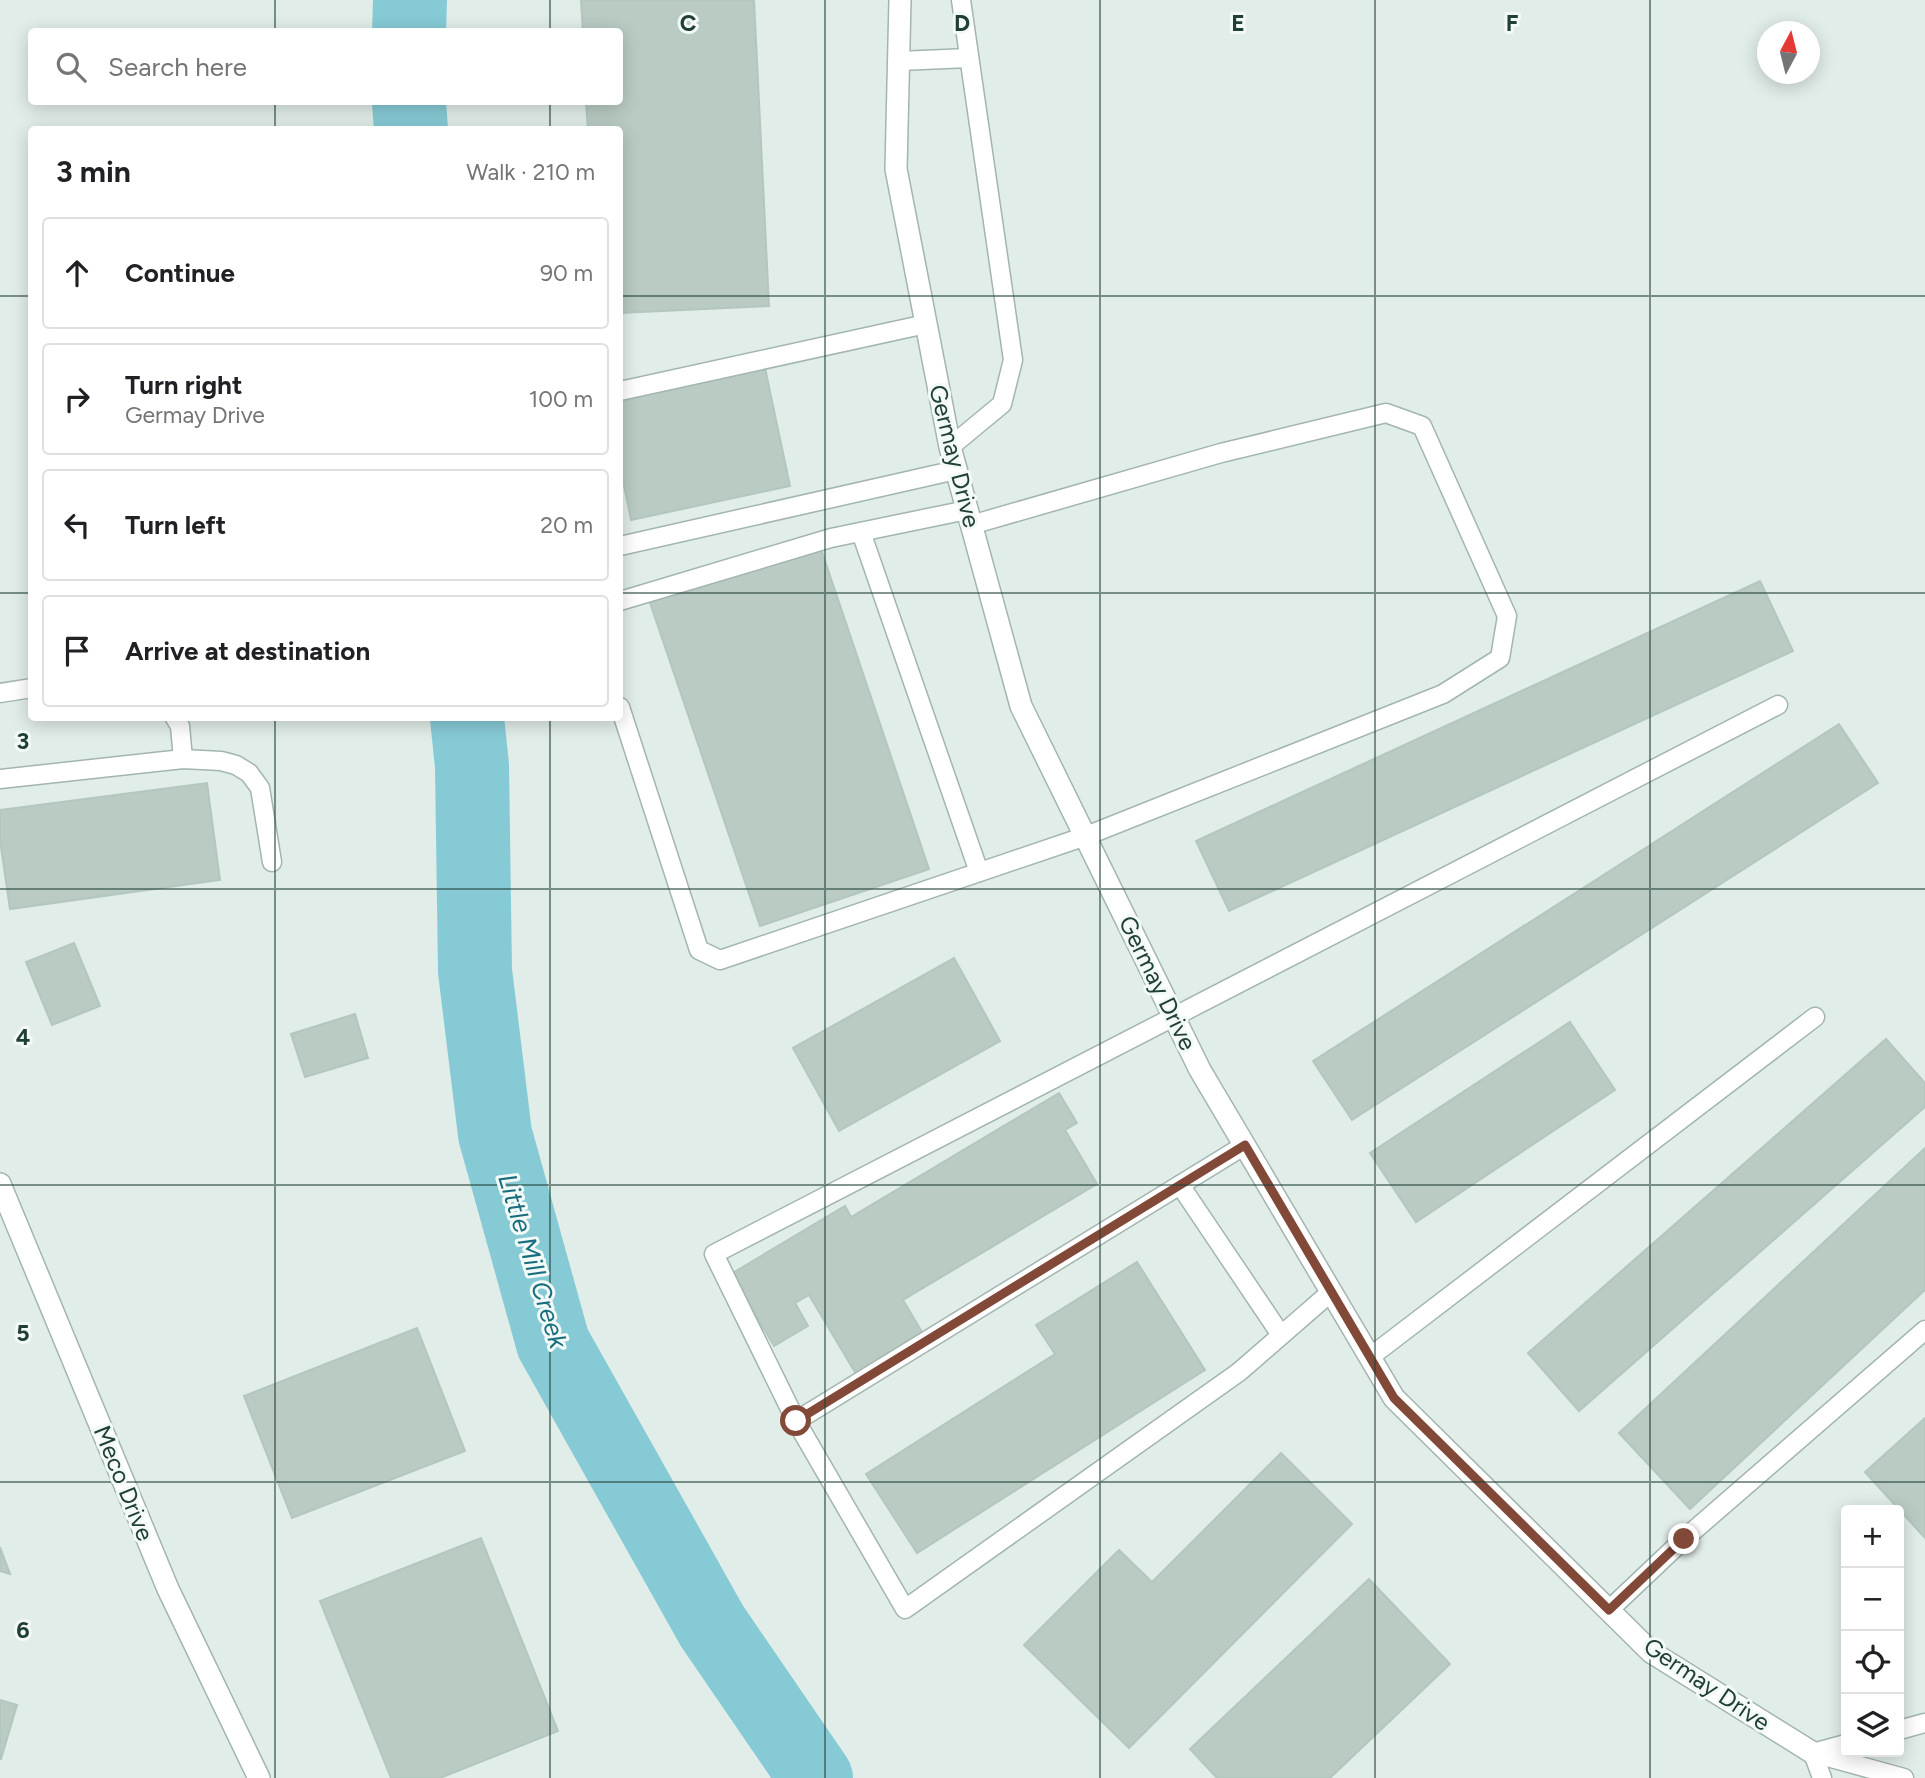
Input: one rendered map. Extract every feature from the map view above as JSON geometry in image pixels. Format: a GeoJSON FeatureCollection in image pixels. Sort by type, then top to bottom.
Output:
{"type":"FeatureCollection","features":[{"type":"Feature","properties":{"kind":"street","name":"Germay Drive"},"geometry":{"type":"LineString","coordinates":[[900,0],[896,169],[950,447],[1021,706],[1200,1070],[1394,1398],[1651,1652],[1813,1752]]}},
{"type":"Feature","properties":{"kind":"street","name":"Meco Drive"},"geometry":{"type":"LineString","coordinates":[[0,1184],[6,1212],[168,1589],[259,1778]]}},
{"type":"Feature","properties":{"kind":"lane"},"geometry":{"type":"LineString","coordinates":[[950,447],[1002,404],[1013,360],[961,0]]}},
{"type":"Feature","properties":{"kind":"lane"},"geometry":{"type":"LineString","coordinates":[[898,61],[969,58]]}},
{"type":"Feature","properties":{"kind":"lane"},"geometry":{"type":"LineString","coordinates":[[623,390],[926,324]]}},
{"type":"Feature","properties":{"kind":"lane"},"geometry":{"type":"LineString","coordinates":[[623,600],[831,538],[969,518],[1386,413],[1422,426],[1507,616],[1500,658],[1443,694],[1086,836],[720,961],[699,950],[623,716]]}},
{"type":"Feature","properties":{"kind":"lane"},"geometry":{"type":"LineString","coordinates":[[623,545],[956,470]]}},
{"type":"Feature","properties":{"kind":"lane"},"geometry":{"type":"LineString","coordinates":[[861,532],[979,873]]}},
{"type":"Feature","properties":{"kind":"lane"},"geometry":{"type":"LineString","coordinates":[[0,693],[28,689]]}},
{"type":"Feature","properties":{"kind":"lane"},"geometry":{"type":"LineString","coordinates":[[1331,1292],[1239,1372],[905,1609],[796,1421],[714,1254],[1778,705]]}},
{"type":"Feature","properties":{"kind":"lane"},"geometry":{"type":"LineString","coordinates":[[177,721],[180,726],[183,760]]}},
{"type":"Feature","properties":{"kind":"lane"},"geometry":{"type":"LineString","coordinates":[[0,779],[183,760],[221,761],[236,765],[249,773],[260,788],[272,862]]}},
{"type":"Feature","properties":{"kind":"lane"},"geometry":{"type":"LineString","coordinates":[[1370,1357],[1815,1017]]}},
{"type":"Feature","properties":{"kind":"lane"},"geometry":{"type":"LineString","coordinates":[[796,1421],[1245,1145]]}},
{"type":"Feature","properties":{"kind":"lane"},"geometry":{"type":"LineString","coordinates":[[1180,1185],[1281,1335]]}},
{"type":"Feature","properties":{"kind":"lane"},"geometry":{"type":"LineString","coordinates":[[1609,1610],[1684,1539],[1925,1330]]}},
{"type":"Feature","properties":{"kind":"lane"},"geometry":{"type":"LineString","coordinates":[[1904,1729],[1925,1723]]}},
{"type":"Feature","properties":{"kind":"lane"},"geometry":{"type":"LineString","coordinates":[[1813,1752],[1841,1745]]}},
{"type":"Feature","properties":{"kind":"lane"},"geometry":{"type":"LineString","coordinates":[[1813,1752],[1822,1778]]}},
{"type":"Feature","properties":{"kind":"lane"},"geometry":{"type":"LineString","coordinates":[[1813,1752],[1904,1778]]}},
{"type":"Feature","properties":{"kind":"building"},"geometry":{"type":"Polygon","coordinates":[[[581,0],[754,0],[769,306],[623,313],[623,126],[588,126],[586,105],[623,105],[623,28],[583,28],[581,0]]]}},
{"type":"Feature","properties":{"kind":"building"},"geometry":{"type":"Polygon","coordinates":[[[765,368],[790,486],[631,520],[623,481],[623,397],[765,368]]]}},
{"type":"Feature","properties":{"kind":"building"},"geometry":{"type":"Polygon","coordinates":[[[819,543],[929,869],[760,926],[649,600],[819,543]]]}},
{"type":"Feature","properties":{"kind":"building"},"geometry":{"type":"Polygon","coordinates":[[[1760,581],[1793,651],[1229,911],[1196,841],[1760,581]]]}},
{"type":"Feature","properties":{"kind":"building"},"geometry":{"type":"Polygon","coordinates":[[[1839,724],[1878,783],[1352,1120],[1313,1061],[1839,724]]]}},
{"type":"Feature","properties":{"kind":"building"},"geometry":{"type":"Polygon","coordinates":[[[207,783],[220,880],[10,909],[0,840],[0,810],[207,783]]]}},
{"type":"Feature","properties":{"kind":"building"},"geometry":{"type":"Polygon","coordinates":[[[74,943],[100,1006],[52,1025],[26,962],[74,943]]]}},
{"type":"Feature","properties":{"kind":"building"},"geometry":{"type":"Polygon","coordinates":[[[954,958],[1000,1041],[839,1131],[793,1048],[954,958]]]}},
{"type":"Feature","properties":{"kind":"building"},"geometry":{"type":"Polygon","coordinates":[[[355,1014],[368,1058],[305,1077],[291,1034],[355,1014]]]}},
{"type":"Feature","properties":{"kind":"building"},"geometry":{"type":"Polygon","coordinates":[[[1570,1022],[1615,1090],[1416,1222],[1370,1153],[1570,1022]]]}},
{"type":"Feature","properties":{"kind":"building"},"geometry":{"type":"Polygon","coordinates":[[[1886,1039],[1925,1083],[1925,1107],[1579,1411],[1528,1353],[1886,1039]]]}},
{"type":"Feature","properties":{"kind":"building"},"geometry":{"type":"Polygon","coordinates":[[[1059,1093],[1077,1123],[1065,1130],[1097,1184],[903,1300],[926,1339],[859,1379],[809,1295],[795,1303],[808,1326],[774,1346],[731,1274],[845,1206],[851,1217],[1059,1093]]]}},
{"type":"Feature","properties":{"kind":"building"},"geometry":{"type":"Polygon","coordinates":[[[1925,1148],[1925,1290],[1690,1509],[1619,1433],[1925,1148]]]}},
{"type":"Feature","properties":{"kind":"building"},"geometry":{"type":"Polygon","coordinates":[[[1137,1262],[1205,1370],[917,1553],[866,1474],[1055,1354],[1036,1325],[1137,1262]]]}},
{"type":"Feature","properties":{"kind":"building"},"geometry":{"type":"Polygon","coordinates":[[[417,1328],[465,1451],[292,1518],[244,1396],[417,1328]]]}},
{"type":"Feature","properties":{"kind":"building"},"geometry":{"type":"Polygon","coordinates":[[[1925,1418],[1925,1538],[1904,1515],[1904,1505],[1895,1505],[1865,1472],[1925,1418]]]}},
{"type":"Feature","properties":{"kind":"building"},"geometry":{"type":"Polygon","coordinates":[[[1281,1453],[1352,1524],[1129,1748],[1024,1645],[1119,1550],[1152,1582],[1281,1453]]]}},
{"type":"Feature","properties":{"kind":"building"},"geometry":{"type":"Polygon","coordinates":[[[481,1538],[558,1731],[440,1778],[391,1778],[320,1601],[481,1538]]]}},
{"type":"Feature","properties":{"kind":"building"},"geometry":{"type":"Polygon","coordinates":[[[0,1547],[10,1574],[0,1571],[0,1547]]]}},
{"type":"Feature","properties":{"kind":"building"},"geometry":{"type":"Polygon","coordinates":[[[1369,1579],[1450,1664],[1330,1778],[1217,1778],[1190,1749],[1369,1579]]]}},
{"type":"Feature","properties":{"kind":"building"},"geometry":{"type":"Polygon","coordinates":[[[0,1700],[17,1705],[1,1759],[0,1759],[0,1700]]]}},
{"type":"Feature","properties":{"kind":"waterway","name":"Little Mill Creek"},"geometry":{"type":"LineString","coordinates":[[409,28],[410,0]]}},
{"type":"Feature","properties":{"kind":"waterway","name":"Little Mill Creek"},"geometry":{"type":"LineString","coordinates":[[409,105],[411,126]]}},
{"type":"Feature","properties":{"kind":"waterway","name":"Little Mill Creek"},"geometry":{"type":"LineString","coordinates":[[467,721],[472,766],[475,971],[495,1134],[553,1343],[712,1626],[816,1778]]}},
{"type":"Feature","properties":{"kind":"route"},"geometry":{"type":"LineString","coordinates":[[796,1421],[1245,1145],[1394,1398],[1609,1610],[1684,1539]]}}]}
